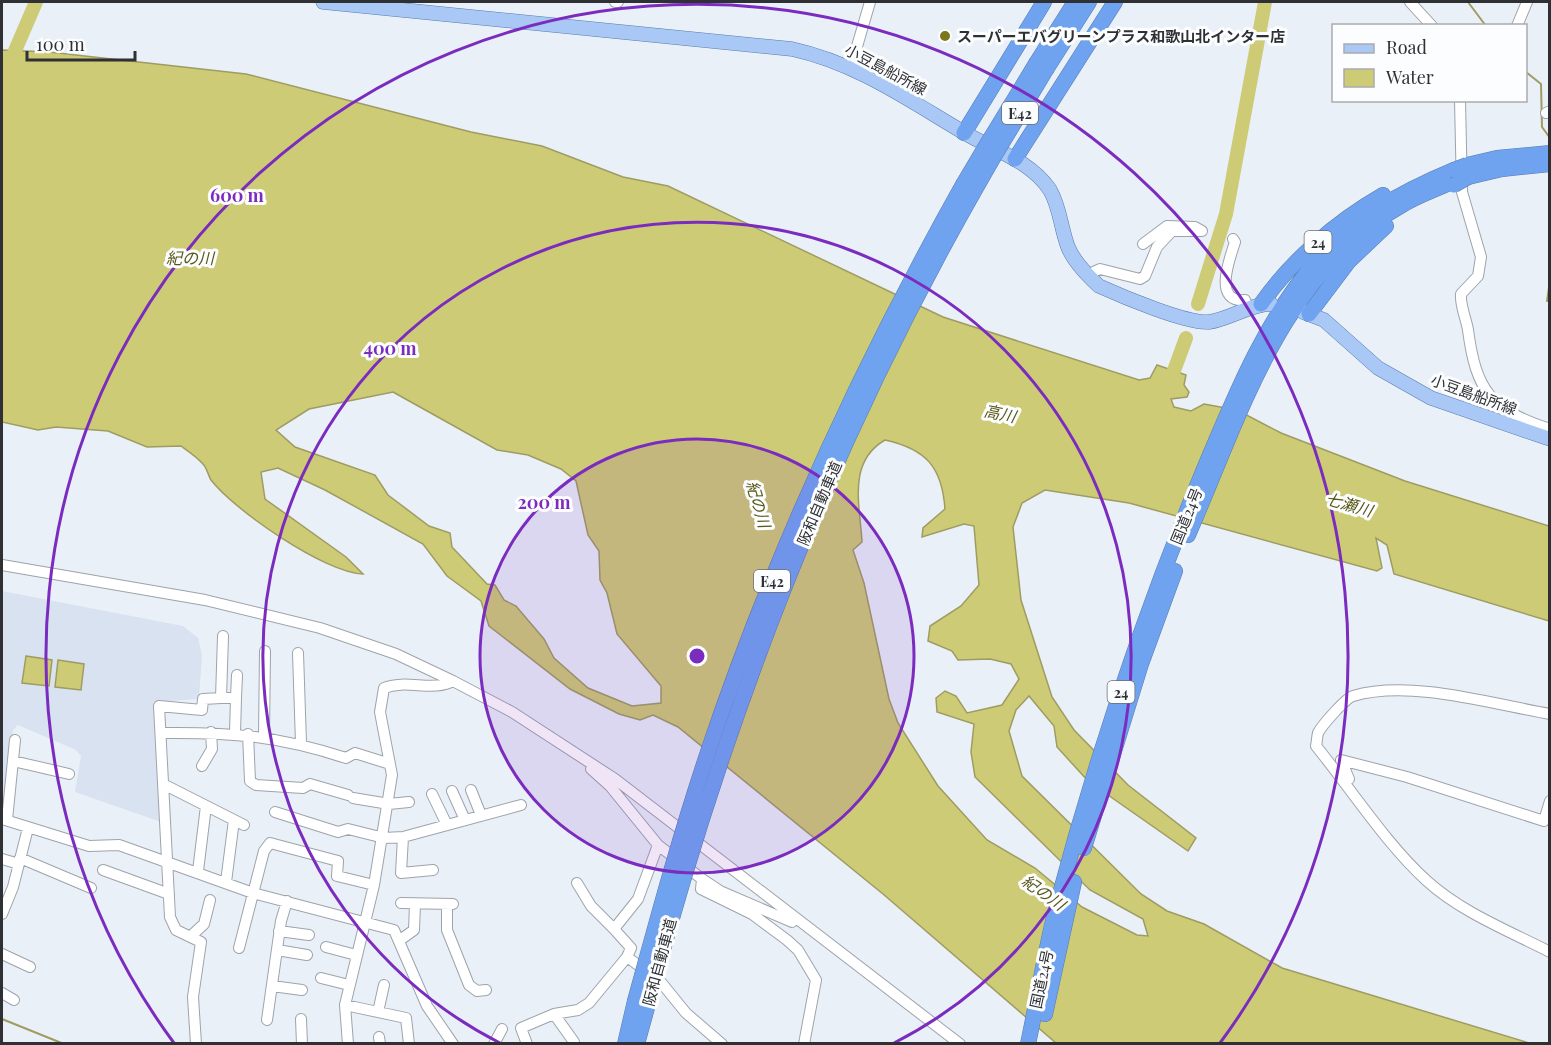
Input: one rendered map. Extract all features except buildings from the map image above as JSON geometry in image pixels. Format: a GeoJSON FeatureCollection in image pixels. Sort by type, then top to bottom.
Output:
{"type":"FeatureCollection","features":[{"type":"Feature","properties":{"kind":"highway"},"geometry":{"type":"LineString","coordinates":[[964,133],[1044,2]]}},
{"type":"Feature","properties":{"kind":"highway","name":"阪和自動車道"},"geometry":{"type":"LineString","coordinates":[[637,1044],[641,1003],[678,844],[709,748],[775,573],[850,402],[988,154],[1042,65],[1075,2]]}},
{"type":"Feature","properties":{"kind":"highway","name":"阪和自動車道"},"geometry":{"type":"LineString","coordinates":[[1042,65],[1089,2]]}},
{"type":"Feature","properties":{"kind":"highway"},"geometry":{"type":"LineString","coordinates":[[1015,159],[1115,2]]}},
{"type":"Feature","properties":{"kind":"highway","name":"24"},"geometry":{"type":"LineString","coordinates":[[1260,306],[1275,285],[1299,259],[1354,212],[1407,199],[1497,158],[1550,153]]}},
{"type":"Feature","properties":{"kind":"highway","name":"24"},"geometry":{"type":"LineString","coordinates":[[1459,176],[1550,164]]}},
{"type":"Feature","properties":{"kind":"highway","name":"24"},"geometry":{"type":"LineString","coordinates":[[1306,313],[1349,261],[1386,225],[1407,199]]}},
{"type":"Feature","properties":{"kind":"highway","name":"国道24号"},"geometry":{"type":"LineString","coordinates":[[1028,1044],[1057,908],[1129,665],[1189,507],[1260,356],[1286,317],[1322,270],[1357,237],[1407,199]]}},
{"type":"Feature","properties":{"kind":"highway","name":"国道24号"},"geometry":{"type":"LineString","coordinates":[[1038,1044],[1072,891],[1141,664],[1186,540],[1260,356]]}},
{"type":"Feature","properties":{"kind":"highway","name":"阪和自動車道"},"geometry":{"type":"LineString","coordinates":[[625,1044],[641,1003]]}},
{"type":"Feature","properties":{"kind":"main road","name":"小豆島船所線"},"geometry":{"type":"LineString","coordinates":[[323,2],[792,49],[851,67],[906,96],[964,133],[1029,168],[1050,191],[1068,248],[1087,275],[1099,286],[1196,322],[1208,322],[1260,306]]}},
{"type":"Feature","properties":{"kind":"main road","name":"小豆島船所線"},"geometry":{"type":"LineString","coordinates":[[1306,313],[1324,320],[1378,368],[1431,398],[1550,439]]}},
{"type":"Feature","properties":{"kind":"street"},"geometry":{"type":"LineString","coordinates":[[851,67],[870,2]]}},
{"type":"Feature","properties":{"kind":"street"},"geometry":{"type":"LineString","coordinates":[[1410,2],[1430,24]]}},
{"type":"Feature","properties":{"kind":"street"},"geometry":{"type":"LineString","coordinates":[[1517,24],[1527,2]]}},
{"type":"Feature","properties":{"kind":"street"},"geometry":{"type":"LineString","coordinates":[[1460,102],[1462,192],[1481,257],[1478,276],[1461,294],[1469,351],[1476,373],[1499,408],[1519,419],[1550,429]]}},
{"type":"Feature","properties":{"kind":"street"},"geometry":{"type":"LineString","coordinates":[[1087,275],[1100,269],[1140,279],[1145,276],[1157,247],[1172,231],[1202,231],[1195,227],[1167,225],[1143,244]]}},
{"type":"Feature","properties":{"kind":"street"},"geometry":{"type":"LineString","coordinates":[[1233,239],[1235,242],[1226,270],[1226,287],[1230,295],[1239,301],[1245,300],[1260,306]]}},
{"type":"Feature","properties":{"kind":"street"},"geometry":{"type":"LineString","coordinates":[[2,565],[205,600],[320,628],[396,654],[453,681],[512,712],[615,779],[960,1044]]}},
{"type":"Feature","properties":{"kind":"street"},"geometry":{"type":"LineString","coordinates":[[221,698],[223,636]]}},
{"type":"Feature","properties":{"kind":"street"},"geometry":{"type":"LineString","coordinates":[[264,736],[265,651]]}},
{"type":"Feature","properties":{"kind":"street"},"geometry":{"type":"LineString","coordinates":[[298,653],[301,743]]}},
{"type":"Feature","properties":{"kind":"street"},"geometry":{"type":"LineString","coordinates":[[235,732],[237,675]]}},
{"type":"Feature","properties":{"kind":"street"},"geometry":{"type":"LineString","coordinates":[[348,1044],[345,1005],[384,838],[392,775],[380,712],[384,688],[423,683],[444,686],[453,681]]}},
{"type":"Feature","properties":{"kind":"street"},"geometry":{"type":"LineString","coordinates":[[1550,714],[1407,691],[1350,697],[1318,733],[1316,746],[1360,799],[1401,855],[1428,882],[1463,906],[1550,952]]}},
{"type":"Feature","properties":{"kind":"street"},"geometry":{"type":"LineString","coordinates":[[196,1044],[193,997],[201,942],[176,930],[172,922],[159,706],[202,710],[203,699],[236,698]]}},
{"type":"Feature","properties":{"kind":"street"},"geometry":{"type":"LineString","coordinates":[[161,732],[235,732],[264,736],[301,743],[346,758],[355,753],[390,764]]}},
{"type":"Feature","properties":{"kind":"street"},"geometry":{"type":"LineString","coordinates":[[202,766],[212,749],[211,732]]}},
{"type":"Feature","properties":{"kind":"street"},"geometry":{"type":"LineString","coordinates":[[248,734],[250,781],[256,785],[303,788],[310,784],[350,797],[389,804],[409,802]]}},
{"type":"Feature","properties":{"kind":"street"},"geometry":{"type":"LineString","coordinates":[[15,740],[4,820],[89,846],[119,845],[253,892],[394,930],[427,1006],[453,1044]]}},
{"type":"Feature","properties":{"kind":"street"},"geometry":{"type":"LineString","coordinates":[[584,759],[658,845],[702,879],[720,891],[809,929]]}},
{"type":"Feature","properties":{"kind":"street"},"geometry":{"type":"LineString","coordinates":[[1360,799],[1341,760],[1407,777],[1544,821],[1550,801]]}},
{"type":"Feature","properties":{"kind":"street"},"geometry":{"type":"LineString","coordinates":[[13,761],[69,774]]}},
{"type":"Feature","properties":{"kind":"street"},"geometry":{"type":"LineString","coordinates":[[167,786],[244,825]]}},
{"type":"Feature","properties":{"kind":"street"},"geometry":{"type":"LineString","coordinates":[[471,790],[481,815]]}},
{"type":"Feature","properties":{"kind":"street"},"geometry":{"type":"LineString","coordinates":[[452,791],[465,820]]}},
{"type":"Feature","properties":{"kind":"street"},"geometry":{"type":"LineString","coordinates":[[432,794],[447,825]]}},
{"type":"Feature","properties":{"kind":"street"},"geometry":{"type":"LineString","coordinates":[[275,812],[338,832],[348,829],[384,838],[403,837],[521,805]]}},
{"type":"Feature","properties":{"kind":"street"},"geometry":{"type":"LineString","coordinates":[[198,871],[206,806]]}},
{"type":"Feature","properties":{"kind":"street"},"geometry":{"type":"LineString","coordinates":[[226,882],[234,819]]}},
{"type":"Feature","properties":{"kind":"street"},"geometry":{"type":"LineString","coordinates":[[2,914],[28,828]]}},
{"type":"Feature","properties":{"kind":"street"},"geometry":{"type":"LineString","coordinates":[[403,837],[401,873],[433,870]]}},
{"type":"Feature","properties":{"kind":"street"},"geometry":{"type":"LineString","coordinates":[[239,948],[264,851],[270,843],[338,861],[337,876],[374,885]]}},
{"type":"Feature","properties":{"kind":"street"},"geometry":{"type":"LineString","coordinates":[[614,929],[638,899],[658,845]]}},
{"type":"Feature","properties":{"kind":"street"},"geometry":{"type":"LineString","coordinates":[[2,858],[19,861],[91,888]]}},
{"type":"Feature","properties":{"kind":"street"},"geometry":{"type":"LineString","coordinates":[[103,870],[169,894]]}},
{"type":"Feature","properties":{"kind":"street"},"geometry":{"type":"LineString","coordinates":[[702,879],[701,889],[752,914],[798,950],[816,980],[804,1044]]}},
{"type":"Feature","properties":{"kind":"street"},"geometry":{"type":"LineString","coordinates":[[527,1044],[521,1028],[554,1014],[569,1013],[589,1003],[627,957],[631,948],[591,906],[577,883]]}},
{"type":"Feature","properties":{"kind":"street"},"geometry":{"type":"LineString","coordinates":[[191,936],[204,924],[210,900]]}},
{"type":"Feature","properties":{"kind":"street"},"geometry":{"type":"LineString","coordinates":[[267,1020],[279,931],[286,901]]}},
{"type":"Feature","properties":{"kind":"street"},"geometry":{"type":"LineString","coordinates":[[401,903],[450,904],[447,930],[469,986],[477,991],[486,990]]}},
{"type":"Feature","properties":{"kind":"street"},"geometry":{"type":"LineString","coordinates":[[400,940],[414,930],[415,904]]}},
{"type":"Feature","properties":{"kind":"street"},"geometry":{"type":"LineString","coordinates":[[279,931],[309,935]]}},
{"type":"Feature","properties":{"kind":"street"},"geometry":{"type":"LineString","coordinates":[[326,947],[356,955]]}},
{"type":"Feature","properties":{"kind":"street"},"geometry":{"type":"LineString","coordinates":[[277,950],[307,955]]}},
{"type":"Feature","properties":{"kind":"street"},"geometry":{"type":"LineString","coordinates":[[2,954],[30,967]]}},
{"type":"Feature","properties":{"kind":"street"},"geometry":{"type":"LineString","coordinates":[[627,957],[660,981],[686,1013],[722,1044]]}},
{"type":"Feature","properties":{"kind":"street"},"geometry":{"type":"LineString","coordinates":[[321,978],[350,985]]}},
{"type":"Feature","properties":{"kind":"street"},"geometry":{"type":"LineString","coordinates":[[378,1012],[384,985]]}},
{"type":"Feature","properties":{"kind":"street"},"geometry":{"type":"LineString","coordinates":[[272,986],[302,990]]}},
{"type":"Feature","properties":{"kind":"street"},"geometry":{"type":"LineString","coordinates":[[2,993],[14,1000]]}},
{"type":"Feature","properties":{"kind":"street"},"geometry":{"type":"LineString","coordinates":[[345,1005],[406,1018],[409,1044]]}},
{"type":"Feature","properties":{"kind":"street"},"geometry":{"type":"LineString","coordinates":[[554,1014],[574,1042]]}},
{"type":"Feature","properties":{"kind":"street"},"geometry":{"type":"LineString","coordinates":[[301,1019],[302,1044]]}},
{"type":"Feature","properties":{"kind":"street"},"geometry":{"type":"LineString","coordinates":[[497,1042],[502,1029]]}},
{"type":"Feature","properties":{"kind":"shaded area"},"geometry":{"type":"Polygon","coordinates":[[[2,591],[183,626],[198,638],[202,655],[199,699],[153,702],[161,822],[75,792],[81,756],[76,750],[18,725],[13,730],[4,807],[2,808],[2,591]]]}},
{"type":"Feature","properties":{"kind":"water","name":"紀の川"},"geometry":{"type":"Polygon","coordinates":[[[2,50],[49,52],[246,74],[471,132],[542,146],[623,177],[668,186],[943,317],[1139,380],[1150,378],[1157,365],[1186,375],[1184,385],[1189,392],[1187,397],[1171,399],[1174,407],[1191,411],[1204,404],[1237,410],[1281,433],[1405,481],[1549,526],[1549,621],[1394,574],[1387,545],[1376,538],[1382,568],[1377,571],[1129,503],[1045,490],[1022,503],[1013,527],[1021,600],[1052,697],[1074,730],[1128,785],[1196,838],[1188,851],[1088,781],[1057,747],[1054,726],[1029,696],[1016,710],[1009,731],[1022,776],[1141,894],[1167,911],[1204,924],[1282,968],[1529,1043],[1056,1043],[883,894],[678,727],[653,715],[640,720],[619,714],[570,689],[489,626],[481,601],[447,576],[423,544],[325,490],[278,468],[261,472],[265,499],[346,557],[363,574],[347,571],[304,552],[259,523],[223,493],[211,480],[206,467],[181,446],[147,447],[108,431],[56,427],[38,430],[2,422],[2,50]],[[393,392],[309,409],[276,430],[295,447],[375,475],[388,495],[429,526],[450,533],[452,547],[487,584],[495,585],[504,600],[516,606],[544,639],[554,658],[588,688],[632,706],[661,703],[661,686],[617,634],[607,593],[600,580],[599,551],[588,535],[576,481],[561,469],[528,455],[497,450],[393,392]],[[885,440],[873,449],[860,472],[858,499],[862,542],[853,550],[864,583],[889,699],[898,723],[938,786],[987,840],[1035,868],[1082,907],[1137,935],[1148,936],[1143,919],[1090,890],[975,777],[971,752],[974,724],[937,712],[936,698],[945,691],[956,696],[967,713],[1002,705],[1019,679],[1011,664],[990,659],[958,660],[952,651],[928,641],[930,626],[961,606],[979,585],[974,526],[964,524],[922,537],[923,528],[945,509],[936,471],[921,455],[885,440]]]}},
{"type":"Feature","properties":{"kind":"water"},"geometry":{"type":"Polygon","coordinates":[[[26,656],[52,660],[49,686],[22,683],[26,656]]]}},
{"type":"Feature","properties":{"kind":"water"},"geometry":{"type":"Polygon","coordinates":[[[58,660],[84,664],[81,690],[55,687],[58,660]]]}},
{"type":"Feature","properties":{"kind":"waterway"},"geometry":{"type":"LineString","coordinates":[[2,81],[36,2]]}},
{"type":"Feature","properties":{"kind":"waterway","name":"高川"},"geometry":{"type":"LineString","coordinates":[[1198,304],[1226,214],[1265,2]]}},
{"type":"Feature","properties":{"kind":"waterway"},"geometry":{"type":"LineString","coordinates":[[1468,2],[1484,24]]}},
{"type":"Feature","properties":{"kind":"waterway"},"geometry":{"type":"LineString","coordinates":[[1527,73],[1541,84],[1542,127],[1550,138]]}},
{"type":"Feature","properties":{"kind":"waterway"},"geometry":{"type":"LineString","coordinates":[[1550,281],[1547,301],[1550,301]]}},
{"type":"Feature","properties":{"kind":"waterway","name":"高川"},"geometry":{"type":"LineString","coordinates":[[1168,387],[1186,338]]}},
{"type":"Feature","properties":{"kind":"waterway"},"geometry":{"type":"LineString","coordinates":[[2,1019],[64,1044]]}},
{"type":"Feature","properties":{"kind":"place","name":"スーパーエバグリーンプラス和歌山北インター店"},"geometry":{"type":"Point","coordinates":[945,36]}},
{"type":"Feature","properties":{"kind":"water label","name":"七瀬川"},"geometry":{"type":"Point","coordinates":[1349,504]}}]}
